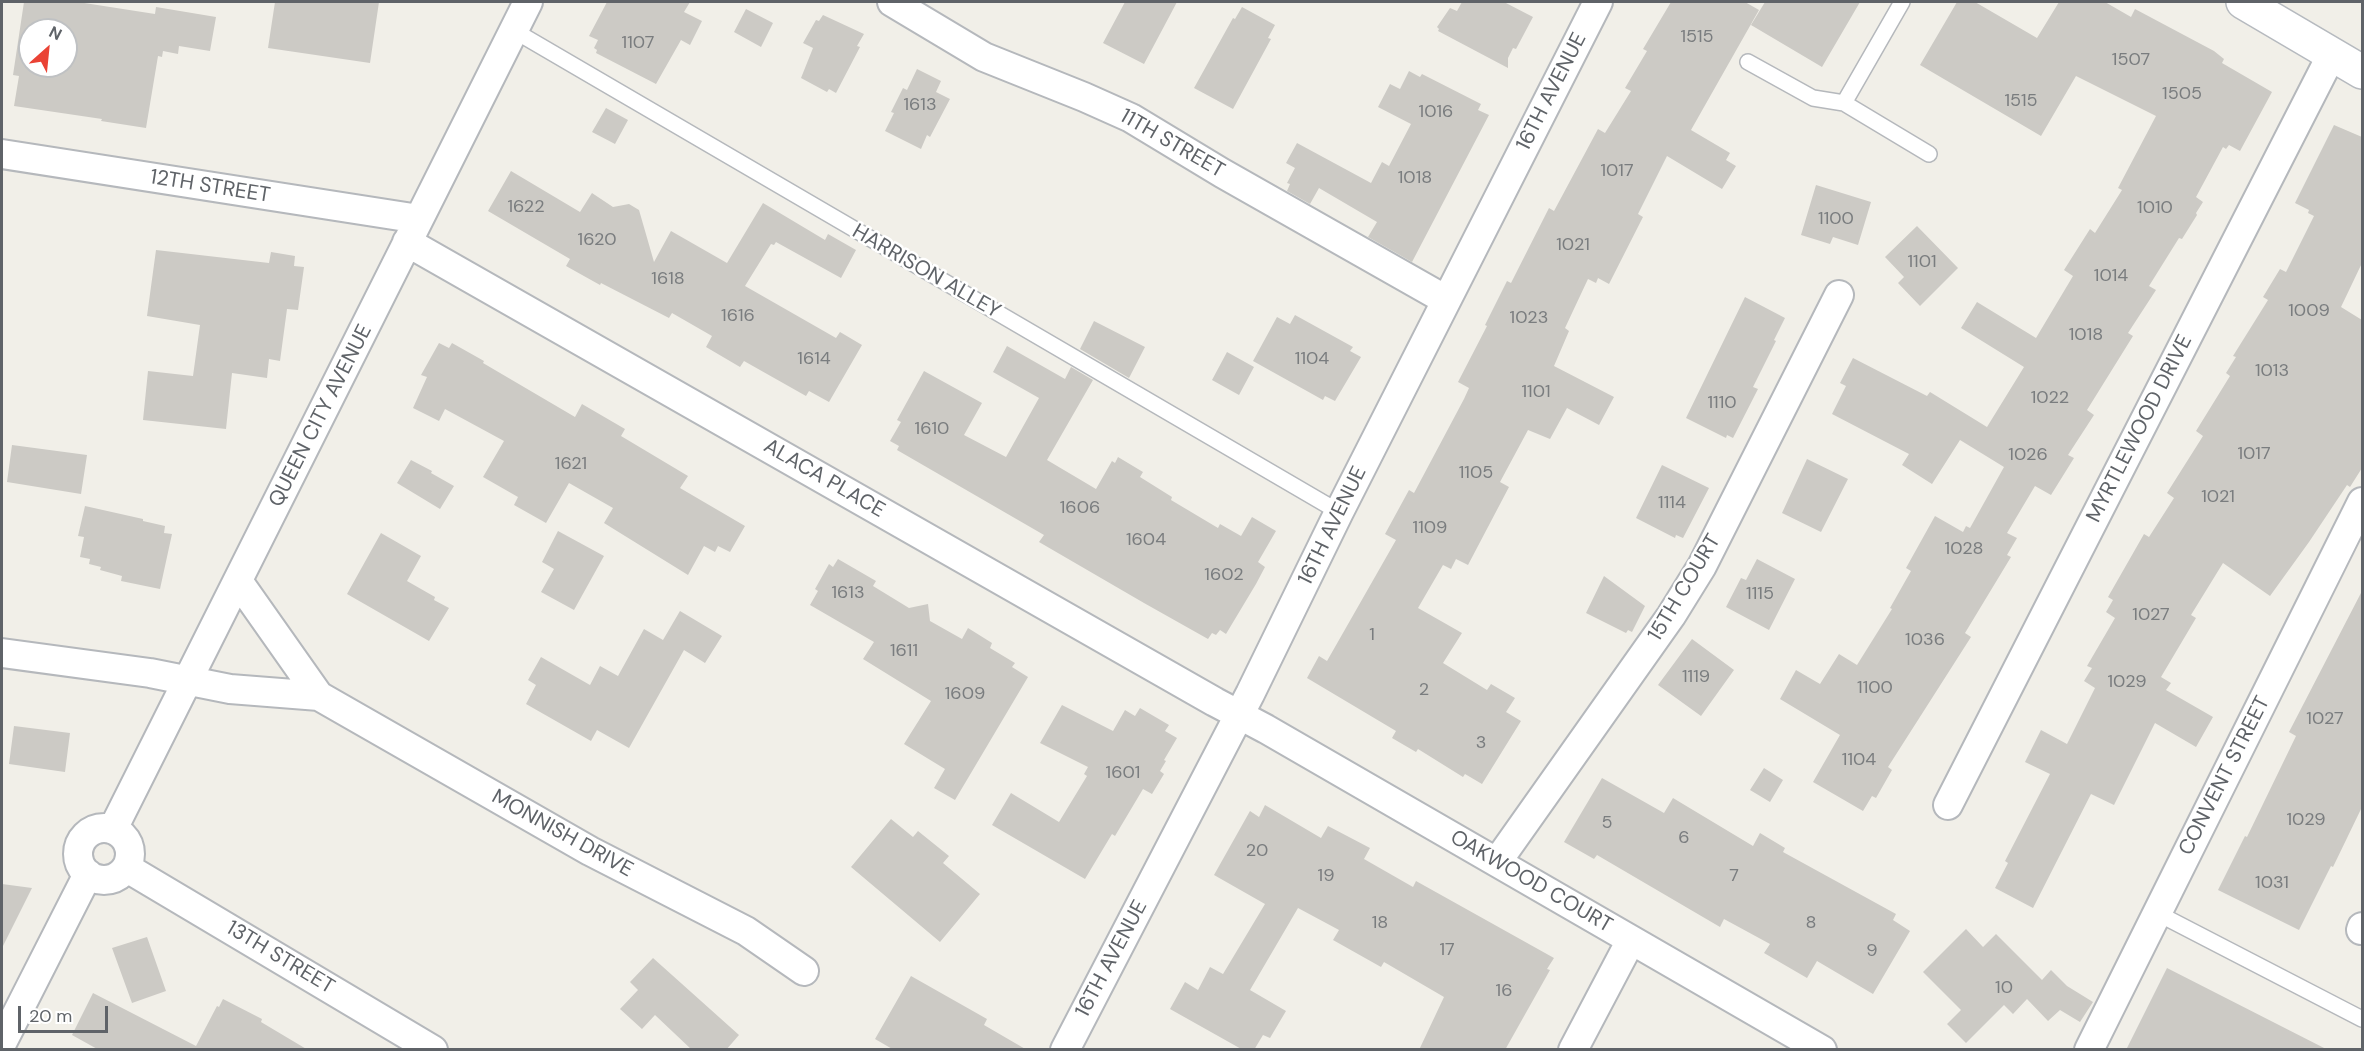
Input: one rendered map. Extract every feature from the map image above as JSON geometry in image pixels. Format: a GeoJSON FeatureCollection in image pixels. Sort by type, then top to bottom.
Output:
{"type":"FeatureCollection","features":[{"type":"Feature","properties":{"kind":"street","name":"QUEEN CITY AVENUE"},"geometry":{"type":"LineString","coordinates":[[113,829],[528,2]]}},
{"type":"Feature","properties":{"kind":"street","name":"11TH STREET"},"geometry":{"type":"LineString","coordinates":[[892,2],[984,57],[1131,118],[1222,173],[1446,300]]}},
{"type":"Feature","properties":{"kind":"street","name":"16TH AVENUE"},"geometry":{"type":"LineString","coordinates":[[1065,1050],[1240,715],[1339,512],[1598,2]]}},
{"type":"Feature","properties":{"kind":"street"},"geometry":{"type":"LineString","coordinates":[[2243,2],[2362,72]]}},
{"type":"Feature","properties":{"kind":"street","name":"MYRTLEWOOD DRIVE"},"geometry":{"type":"LineString","coordinates":[[1948,806],[2332,54]]}},
{"type":"Feature","properties":{"kind":"street","name":"12TH STREET"},"geometry":{"type":"LineString","coordinates":[[2,154],[413,231]]}},
{"type":"Feature","properties":{"kind":"street","name":"ALACA PLACE"},"geometry":{"type":"LineString","coordinates":[[413,231],[1240,715]]}},
{"type":"Feature","properties":{"kind":"street","name":"15TH COURT"},"geometry":{"type":"LineString","coordinates":[[1497,862],[1671,615],[1702,566],[1839,295]]}},
{"type":"Feature","properties":{"kind":"street","name":"CONVENT STREET"},"geometry":{"type":"LineString","coordinates":[[2089,1050],[2362,502]]}},
{"type":"Feature","properties":{"kind":"street","name":"MONNISH DRIVE"},"geometry":{"type":"LineString","coordinates":[[238,581],[319,696]]}},
{"type":"Feature","properties":{"kind":"street"},"geometry":{"type":"LineString","coordinates":[[2,653],[150,673],[188,681]]}},
{"type":"Feature","properties":{"kind":"street","name":"MONNISH DRIVE"},"geometry":{"type":"LineString","coordinates":[[188,681],[230,689],[319,696],[590,850],[746,931],[804,971]]}},
{"type":"Feature","properties":{"kind":"street","name":"OAKWOOD COURT"},"geometry":{"type":"LineString","coordinates":[[1240,715],[1822,1050]]}},
{"type":"Feature","properties":{"kind":"street"},"geometry":{"type":"LineString","coordinates":[[113,829],[124,836],[128,843],[131,852],[127,868],[112,879],[104,880],[88,874],[78,860],[81,843],[92,830],[113,829]]}},
{"type":"Feature","properties":{"kind":"street","name":"13TH STREET"},"geometry":{"type":"LineString","coordinates":[[127,868],[433,1050]]}},
{"type":"Feature","properties":{"kind":"street"},"geometry":{"type":"LineString","coordinates":[[2,1043],[88,874]]}},
{"type":"Feature","properties":{"kind":"street"},"geometry":{"type":"LineString","coordinates":[[1573,1050],[1631,940]]}},
{"type":"Feature","properties":{"kind":"lane"},"geometry":{"type":"LineString","coordinates":[[1844,103],[1902,2]]}},
{"type":"Feature","properties":{"kind":"lane","name":"HARRISON ALLEY"},"geometry":{"type":"LineString","coordinates":[[513,30],[1339,512]]}},
{"type":"Feature","properties":{"kind":"lane"},"geometry":{"type":"LineString","coordinates":[[1748,62],[1813,98],[1844,103],[1929,154]]}},
{"type":"Feature","properties":{"kind":"lane"},"geometry":{"type":"LineString","coordinates":[[2157,913],[2362,1018]]}},
{"type":"Feature","properties":{"kind":"building"},"geometry":{"type":"Polygon","coordinates":[[[24,2],[78,2],[155,14],[156,7],[216,17],[210,51],[179,46],[178,54],[163,51],[162,57],[158,56],[146,128],[14,106],[19,78],[78,78],[78,18],[22,18],[24,2]]]}},
{"type":"Feature","properties":{"kind":"building"},"geometry":{"type":"Polygon","coordinates":[[[275,2],[379,2],[370,63],[268,48],[275,2]]]}},
{"type":"Feature","properties":{"kind":"building"},"geometry":{"type":"Polygon","coordinates":[[[607,2],[690,2],[684,12],[702,21],[690,45],[681,40],[656,84],[596,53],[597,50],[594,48],[598,40],[589,36],[607,2]]]}},
{"type":"Feature","properties":{"kind":"building"},"geometry":{"type":"Polygon","coordinates":[[[1125,2],[1177,2],[1144,64],[1103,43],[1125,2]]]}},
{"type":"Feature","properties":{"kind":"building"},"geometry":{"type":"Polygon","coordinates":[[[1462,2],[1504,2],[1533,17],[1516,49],[1513,48],[1508,58],[1508,68],[1438,31],[1437,27],[1450,8],[1457,11],[1462,2]]]}},
{"type":"Feature","properties":{"kind":"building"},"geometry":{"type":"Polygon","coordinates":[[[1671,2],[1745,2],[1759,10],[1691,130],[1730,153],[1726,160],[1736,166],[1722,189],[1667,156],[1638,214],[1643,217],[1609,284],[1598,278],[1596,283],[1588,279],[1565,328],[1569,331],[1554,366],[1614,397],[1599,425],[1567,408],[1550,439],[1528,430],[1500,482],[1509,487],[1468,565],[1456,559],[1451,569],[1443,565],[1418,608],[1462,633],[1443,663],[1487,690],[1491,684],[1515,698],[1506,712],[1521,721],[1482,784],[1465,774],[1463,777],[1418,749],[1416,752],[1392,738],[1396,731],[1307,678],[1319,656],[1327,661],[1396,540],[1385,534],[1409,490],[1414,493],[1464,399],[1469,388],[1458,382],[1507,281],[1511,283],[1549,208],[1554,211],[1598,129],[1605,133],[1631,91],[1625,88],[1647,51],[1643,49],[1671,2]]]}},
{"type":"Feature","properties":{"kind":"building"},"geometry":{"type":"Polygon","coordinates":[[[1765,2],[1860,2],[1822,67],[1751,25],[1765,2]]]}},
{"type":"Feature","properties":{"kind":"building"},"geometry":{"type":"Polygon","coordinates":[[[1957,2],[1975,2],[2037,38],[2059,2],[2105,2],[2131,17],[2135,9],[2214,51],[2224,59],[2222,63],[2272,92],[2240,151],[2229,145],[2226,149],[2223,147],[2196,197],[2203,202],[2197,215],[2182,239],[2179,238],[2149,286],[2156,290],[2128,333],[2133,336],[2087,410],[2094,415],[2068,455],[2074,458],[2051,495],[2035,486],[2007,533],[2017,538],[2007,555],[2011,557],[1965,633],[1971,637],[1888,767],[1892,770],[1876,798],[1872,796],[1863,811],[1813,782],[1840,735],[1780,699],[1796,670],[1820,684],[1839,654],[1857,665],[1892,609],[1890,608],[1911,571],[1906,568],[1935,516],[1963,532],[1966,526],[1970,528],[2004,467],[1960,440],[1932,484],[1902,465],[1909,454],[1832,414],[1846,386],[1840,383],[1853,358],[1927,396],[1930,392],[1987,427],[2024,367],[1961,328],[1977,302],[2036,338],[2073,276],[2064,270],[2090,229],[2095,233],[2122,190],[2118,188],[2156,116],[2076,76],[2041,136],[1920,65],[1957,2]]]}},
{"type":"Feature","properties":{"kind":"building"},"geometry":{"type":"Polygon","coordinates":[[[1242,7],[1275,25],[1268,38],[1271,39],[1233,109],[1194,88],[1233,18],[1235,19],[1242,7]]]}},
{"type":"Feature","properties":{"kind":"building"},"geometry":{"type":"Polygon","coordinates":[[[746,9],[773,23],[761,47],[734,32],[746,9]]]}},
{"type":"Feature","properties":{"kind":"building"},"geometry":{"type":"Polygon","coordinates":[[[823,15],[864,34],[857,46],[860,47],[836,93],[829,89],[827,92],[801,78],[813,48],[803,43],[816,20],[819,21],[823,15]]]}},
{"type":"Feature","properties":{"kind":"building"},"geometry":{"type":"Polygon","coordinates":[[[18,42],[18,76],[13,75],[18,42]]]}},
{"type":"Feature","properties":{"kind":"building"},"geometry":{"type":"Polygon","coordinates":[[[917,69],[941,81],[936,92],[950,99],[930,137],[927,135],[921,149],[885,131],[894,113],[891,112],[903,88],[907,90],[917,69]]]}},
{"type":"Feature","properties":{"kind":"building"},"geometry":{"type":"Polygon","coordinates":[[[1409,71],[1420,77],[1422,74],[1481,104],[1478,110],[1489,115],[1412,262],[1368,237],[1377,222],[1319,188],[1310,204],[1287,191],[1290,184],[1287,183],[1295,168],[1286,163],[1297,143],[1371,183],[1382,162],[1389,166],[1411,124],[1378,107],[1390,84],[1400,89],[1409,71]]]}},
{"type":"Feature","properties":{"kind":"building"},"geometry":{"type":"Polygon","coordinates":[[[606,108],[628,120],[615,144],[592,132],[606,108]]]}},
{"type":"Feature","properties":{"kind":"building"},"geometry":{"type":"Polygon","coordinates":[[[2334,125],[2362,137],[2362,263],[2341,307],[2362,320],[2362,468],[2350,487],[2347,485],[2270,596],[2223,563],[2191,615],[2196,618],[2161,677],[2171,683],[2166,690],[2213,717],[2196,747],[2155,723],[2114,805],[2091,794],[2033,908],[1995,888],[2008,863],[2005,861],[2050,774],[2025,762],[2041,730],[2067,744],[2095,688],[2084,681],[2092,668],[2087,666],[2115,618],[2106,612],[2113,600],[2108,597],[2144,534],[2149,537],[2174,498],[2167,493],[2203,436],[2196,431],[2230,376],[2226,373],[2236,357],[2233,356],[2268,300],[2263,297],[2280,269],[2286,272],[2314,216],[2308,213],[2309,210],[2295,203],[2334,125]]]}},
{"type":"Feature","properties":{"kind":"building"},"geometry":{"type":"Polygon","coordinates":[[[511,171],[580,212],[592,193],[613,207],[629,204],[639,210],[654,262],[671,231],[727,263],[763,203],[825,240],[828,234],[856,250],[841,278],[776,242],[774,245],[771,244],[745,286],[836,338],[840,332],[862,345],[829,402],[809,391],[806,396],[744,361],[740,367],[706,347],[712,336],[672,313],[669,318],[601,283],[600,285],[566,266],[570,259],[488,211],[511,171]]]}},
{"type":"Feature","properties":{"kind":"building"},"geometry":{"type":"Polygon","coordinates":[[[1816,185],[1871,202],[1858,245],[1833,237],[1830,244],[1801,235],[1816,185]]]}},
{"type":"Feature","properties":{"kind":"building"},"geometry":{"type":"Polygon","coordinates":[[[1917,226],[1958,268],[1920,306],[1898,283],[1904,277],[1885,257],[1917,226]]]}},
{"type":"Feature","properties":{"kind":"building"},"geometry":{"type":"Polygon","coordinates":[[[156,250],[269,263],[271,252],[295,256],[294,266],[304,267],[298,310],[287,309],[280,361],[269,359],[267,378],[232,373],[226,429],[143,420],[148,371],[193,376],[200,325],[147,316],[156,250]]]}},
{"type":"Feature","properties":{"kind":"building"},"geometry":{"type":"Polygon","coordinates":[[[1745,297],[1785,318],[1753,387],[1758,389],[1733,438],[1727,435],[1726,438],[1686,418],[1745,297]]]}},
{"type":"Feature","properties":{"kind":"building"},"geometry":{"type":"Polygon","coordinates":[[[1295,315],[1353,347],[1350,351],[1361,357],[1335,401],[1325,396],[1323,400],[1253,361],[1277,317],[1290,324],[1295,315]]]}},
{"type":"Feature","properties":{"kind":"building"},"geometry":{"type":"Polygon","coordinates":[[[1094,321],[1145,347],[1129,378],[1080,349],[1094,321]]]}},
{"type":"Feature","properties":{"kind":"building"},"geometry":{"type":"Polygon","coordinates":[[[439,343],[449,348],[452,343],[575,417],[582,404],[625,429],[621,436],[688,476],[680,488],[745,526],[730,552],[718,546],[715,552],[704,546],[688,575],[604,523],[613,508],[569,483],[546,523],[514,505],[518,497],[483,477],[504,441],[445,409],[439,421],[413,408],[427,377],[421,375],[439,343]]]}},
{"type":"Feature","properties":{"kind":"building"},"geometry":{"type":"Polygon","coordinates":[[[1007,346],[1065,379],[1071,367],[1093,380],[1047,460],[1096,489],[1112,461],[1115,463],[1118,457],[1143,472],[1140,477],[1172,497],[1171,500],[1218,528],[1220,524],[1241,536],[1252,517],[1276,531],[1258,562],[1265,567],[1226,634],[1220,630],[1216,635],[1212,633],[1208,639],[1144,603],[1039,542],[1044,535],[897,450],[899,446],[890,441],[901,422],[897,420],[924,371],[982,403],[964,435],[1006,457],[1039,398],[993,372],[1007,346]]]}},
{"type":"Feature","properties":{"kind":"building"},"geometry":{"type":"Polygon","coordinates":[[[1227,352],[1254,367],[1239,395],[1212,380],[1227,352]]]}},
{"type":"Feature","properties":{"kind":"building"},"geometry":{"type":"Polygon","coordinates":[[[12,445],[87,455],[81,494],[7,482],[12,445]]]}},
{"type":"Feature","properties":{"kind":"building"},"geometry":{"type":"Polygon","coordinates":[[[1807,459],[1848,479],[1821,532],[1782,513],[1807,459]]]}},
{"type":"Feature","properties":{"kind":"building"},"geometry":{"type":"Polygon","coordinates":[[[411,460],[454,486],[440,509],[397,483],[411,460]]]}},
{"type":"Feature","properties":{"kind":"building"},"geometry":{"type":"Polygon","coordinates":[[[1662,465],[1709,488],[1683,538],[1676,535],[1675,538],[1636,518],[1662,465]]]}},
{"type":"Feature","properties":{"kind":"building"},"geometry":{"type":"Polygon","coordinates":[[[85,506],[165,526],[164,533],[172,534],[160,589],[121,581],[122,576],[100,570],[101,567],[89,564],[90,559],[80,557],[84,537],[78,536],[85,506]]]}},
{"type":"Feature","properties":{"kind":"building"},"geometry":{"type":"Polygon","coordinates":[[[558,531],[604,556],[574,610],[541,592],[554,569],[542,562],[558,531]]]}},
{"type":"Feature","properties":{"kind":"building"},"geometry":{"type":"Polygon","coordinates":[[[381,533],[421,556],[407,581],[449,608],[429,641],[347,594],[381,533]]]}},
{"type":"Feature","properties":{"kind":"building"},"geometry":{"type":"Polygon","coordinates":[[[838,559],[876,581],[873,586],[909,608],[928,604],[930,621],[962,639],[968,628],[992,643],[990,648],[1015,663],[1012,667],[1028,677],[955,800],[934,788],[945,769],[904,744],[931,701],[863,659],[874,642],[810,605],[818,591],[815,589],[829,564],[833,567],[838,559]]]}},
{"type":"Feature","properties":{"kind":"building"},"geometry":{"type":"Polygon","coordinates":[[[1757,559],[1795,579],[1769,630],[1726,607],[1741,578],[1746,580],[1757,559]]]}},
{"type":"Feature","properties":{"kind":"building"},"geometry":{"type":"Polygon","coordinates":[[[1604,576],[1645,606],[1632,632],[1628,630],[1626,633],[1586,613],[1604,576]]]}},
{"type":"Feature","properties":{"kind":"building"},"geometry":{"type":"Polygon","coordinates":[[[2362,591],[2362,807],[2299,930],[2218,890],[2245,836],[2247,837],[2296,736],[2289,732],[2362,591]]]}},
{"type":"Feature","properties":{"kind":"building"},"geometry":{"type":"Polygon","coordinates":[[[680,611],[722,636],[705,663],[684,650],[629,748],[597,730],[591,741],[526,704],[536,685],[528,680],[541,657],[590,685],[600,666],[618,676],[644,629],[663,640],[680,611]]]}},
{"type":"Feature","properties":{"kind":"building"},"geometry":{"type":"Polygon","coordinates":[[[1692,639],[1734,670],[1701,716],[1658,685],[1692,639]]]}},
{"type":"Feature","properties":{"kind":"building"},"geometry":{"type":"Polygon","coordinates":[[[1062,705],[1113,731],[1125,710],[1135,716],[1140,708],[1169,725],[1165,731],[1177,738],[1164,760],[1166,761],[1160,771],[1164,774],[1152,794],[1143,789],[1115,836],[1112,834],[1085,879],[992,825],[1011,793],[1059,822],[1087,776],[1084,774],[1088,767],[1040,743],[1062,705]]]}},
{"type":"Feature","properties":{"kind":"building"},"geometry":{"type":"Polygon","coordinates":[[[14,726],[70,733],[65,772],[9,764],[14,726]]]}},
{"type":"Feature","properties":{"kind":"building"},"geometry":{"type":"Polygon","coordinates":[[[1764,768],[1783,780],[1770,802],[1750,790],[1764,768]]]}},
{"type":"Feature","properties":{"kind":"building"},"geometry":{"type":"Polygon","coordinates":[[[1602,778],[1664,813],[1673,798],[1753,846],[1760,833],[1785,848],[1783,852],[1896,914],[1893,920],[1910,931],[1873,994],[1817,961],[1807,978],[1764,953],[1770,944],[1724,919],[1720,927],[1597,855],[1594,859],[1564,842],[1602,778]]]}},
{"type":"Feature","properties":{"kind":"building"},"geometry":{"type":"Polygon","coordinates":[[[1265,805],[1321,838],[1328,826],[1370,848],[1364,859],[1413,887],[1416,881],[1554,958],[1547,969],[1550,970],[1505,1050],[1419,1050],[1444,997],[1384,962],[1381,967],[1333,940],[1339,930],[1298,908],[1250,990],[1286,1011],[1270,1038],[1263,1035],[1254,1050],[1243,1050],[1170,1009],[1185,982],[1198,990],[1210,967],[1223,974],[1265,904],[1214,875],[1250,811],[1259,817],[1265,805]]]}},
{"type":"Feature","properties":{"kind":"building"},"geometry":{"type":"Polygon","coordinates":[[[891,819],[913,837],[918,831],[949,856],[943,863],[980,894],[940,942],[851,867],[891,819]]]}},
{"type":"Feature","properties":{"kind":"building"},"geometry":{"type":"Polygon","coordinates":[[[2,884],[32,888],[2,948],[2,884]]]}},
{"type":"Feature","properties":{"kind":"building"},"geometry":{"type":"Polygon","coordinates":[[[1966,929],[1983,947],[1996,934],[2042,980],[2051,970],[2067,986],[2093,1002],[2080,1022],[2060,1010],[2048,1021],[2027,999],[2013,1014],[2004,1005],[1966,1043],[1947,1024],[1961,1010],[1923,972],[1966,929]]]}},
{"type":"Feature","properties":{"kind":"building"},"geometry":{"type":"Polygon","coordinates":[[[147,937],[166,991],[132,1003],[112,948],[147,937]]]}},
{"type":"Feature","properties":{"kind":"building"},"geometry":{"type":"Polygon","coordinates":[[[653,958],[739,1035],[726,1050],[692,1050],[655,1015],[642,1029],[620,1009],[638,990],[630,982],[653,958]]]}},
{"type":"Feature","properties":{"kind":"building"},"geometry":{"type":"Polygon","coordinates":[[[2167,968],[2328,1050],[2126,1050],[2167,968]]]}},
{"type":"Feature","properties":{"kind":"building"},"geometry":{"type":"Polygon","coordinates":[[[911,976],[987,1019],[984,1025],[1027,1050],[894,1050],[875,1039],[911,976]]]}},
{"type":"Feature","properties":{"kind":"building"},"geometry":{"type":"Polygon","coordinates":[[[93,993],[196,1046],[223,999],[262,1019],[261,1022],[308,1050],[99,1050],[72,1035],[93,993]]]}}]}
